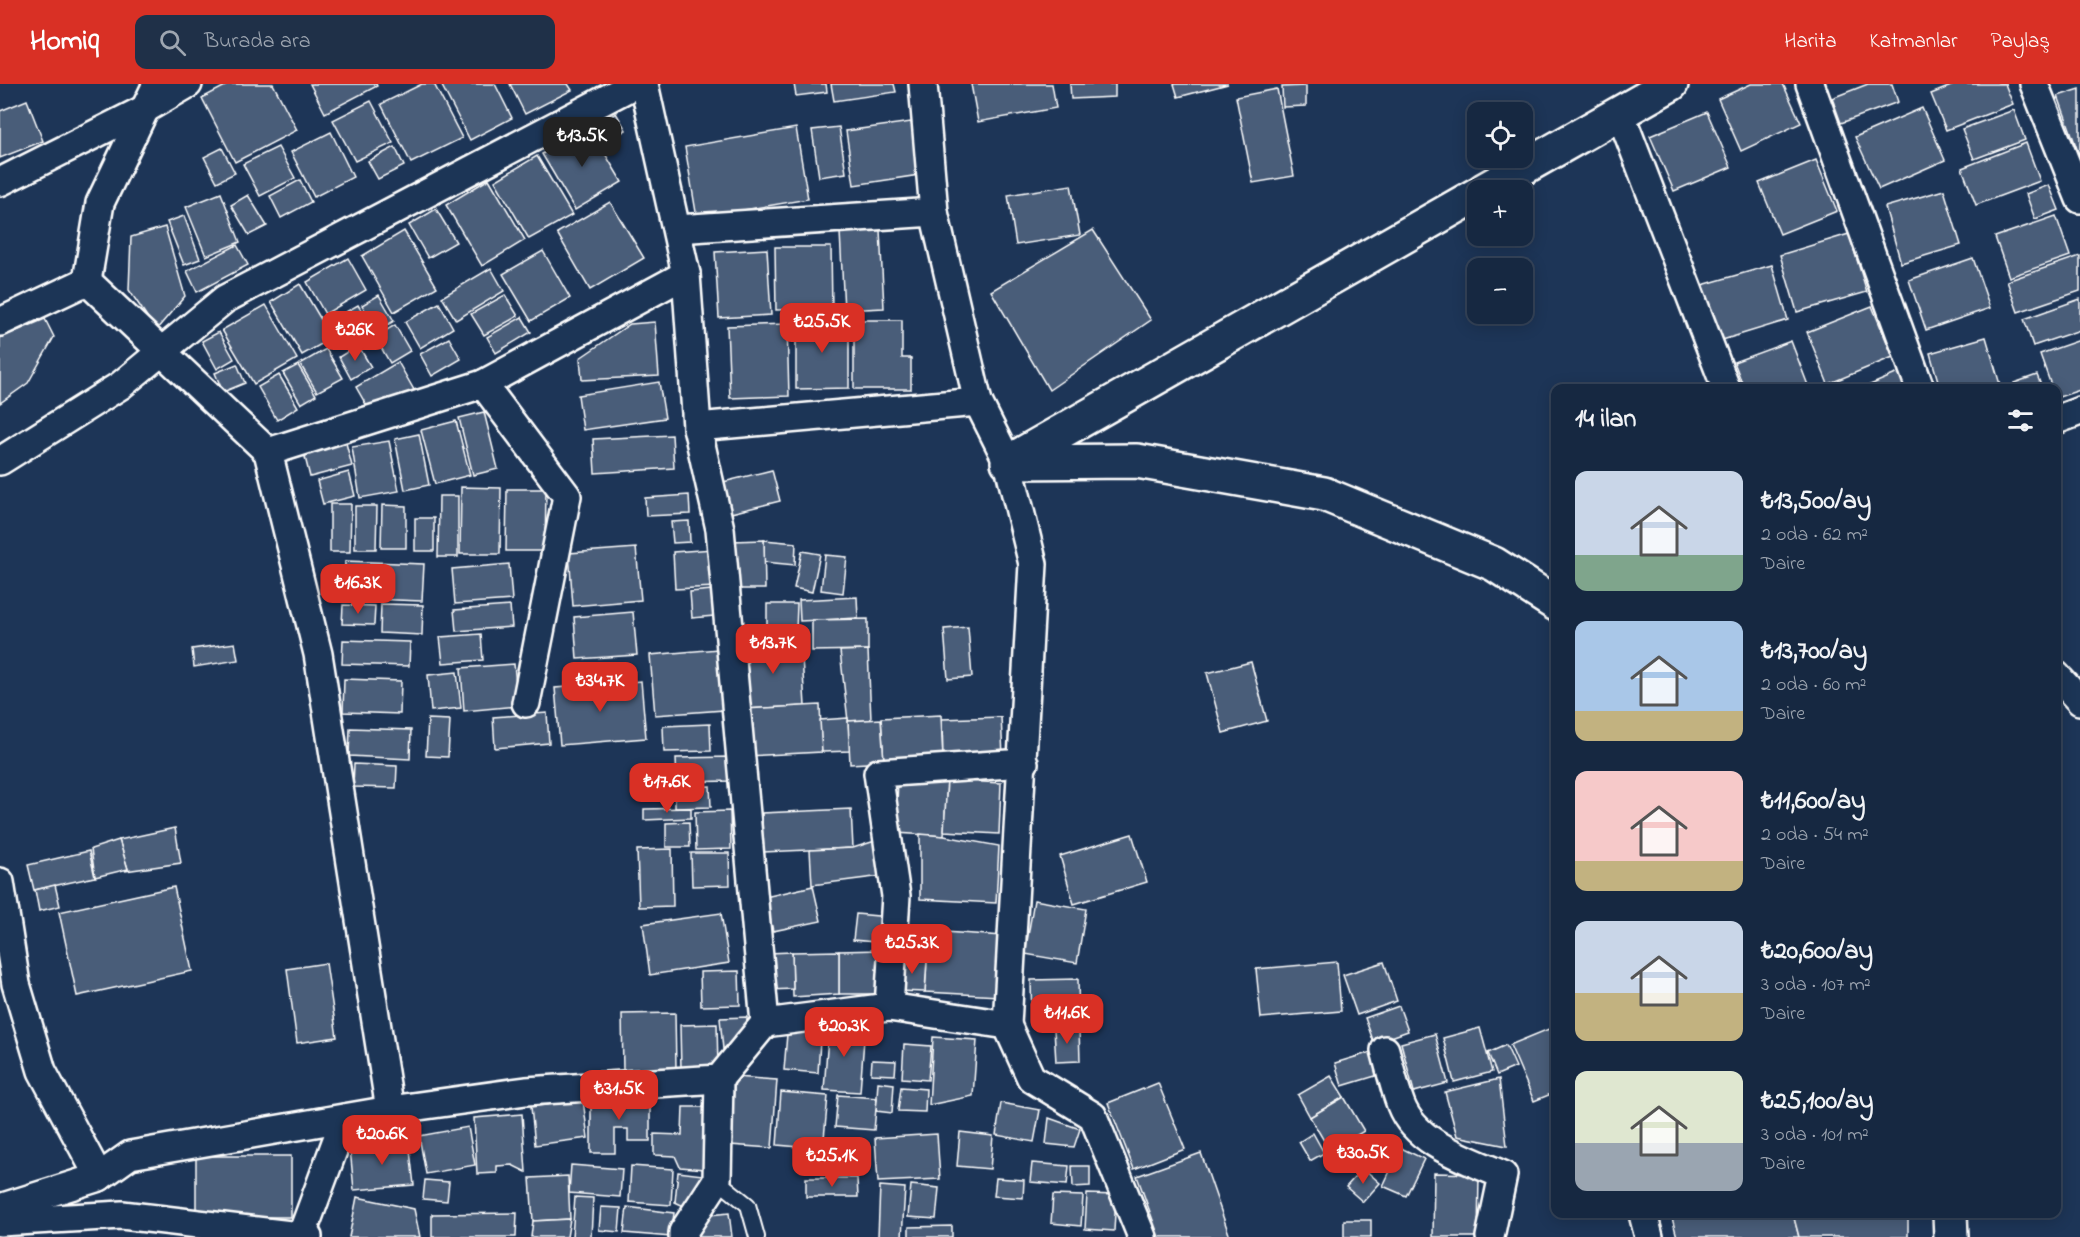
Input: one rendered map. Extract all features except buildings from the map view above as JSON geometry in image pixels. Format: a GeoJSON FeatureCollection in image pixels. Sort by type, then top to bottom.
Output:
{"type":"FeatureCollection","features":[{"type":"Feature","properties":{"kind":"street"},"geometry":{"type":"LineString","coordinates":[[87,281],[100,203],[157,84]]}},
{"type":"Feature","properties":{"kind":"street"},"geometry":{"type":"LineString","coordinates":[[0,182],[145,109],[188,84]]}},
{"type":"Feature","properties":{"kind":"street"},"geometry":{"type":"LineString","coordinates":[[0,461],[121,385],[225,299],[635,84]]}},
{"type":"Feature","properties":{"kind":"street"},"geometry":{"type":"LineString","coordinates":[[644,84],[686,274],[697,427],[720,529],[765,1023]]}},
{"type":"Feature","properties":{"kind":"street"},"geometry":{"type":"LineString","coordinates":[[922,84],[934,212],[978,402],[1008,462],[1033,564],[1024,763],[1007,1025],[1031,1078],[1093,1116],[1142,1237]]}},
{"type":"Feature","properties":{"kind":"street"},"geometry":{"type":"LineString","coordinates":[[1501,180],[1671,84]]}},
{"type":"Feature","properties":{"kind":"street"},"geometry":{"type":"LineString","coordinates":[[1810,84],[1919,384]]}},
{"type":"Feature","properties":{"kind":"street"},"geometry":{"type":"LineString","coordinates":[[2034,84],[2080,199]]}},
{"type":"Feature","properties":{"kind":"street"},"geometry":{"type":"LineString","coordinates":[[1620,112],[1724,384]]}},
{"type":"Feature","properties":{"kind":"street"},"geometry":{"type":"LineString","coordinates":[[1008,462],[1467,200]]}},
{"type":"Feature","properties":{"kind":"street"},"geometry":{"type":"LineString","coordinates":[[677,229],[934,212]]}},
{"type":"Feature","properties":{"kind":"street"},"geometry":{"type":"LineString","coordinates":[[268,452],[483,384],[686,274]]}},
{"type":"Feature","properties":{"kind":"street"},"geometry":{"type":"LineString","coordinates":[[87,281],[268,452],[318,654],[390,1110]]}},
{"type":"Feature","properties":{"kind":"street"},"geometry":{"type":"LineString","coordinates":[[0,322],[87,281]]}},
{"type":"Feature","properties":{"kind":"street"},"geometry":{"type":"LineString","coordinates":[[483,384],[567,496],[526,703]]}},
{"type":"Feature","properties":{"kind":"street"},"geometry":{"type":"LineString","coordinates":[[697,427],[978,402]]}},
{"type":"Feature","properties":{"kind":"street"},"geometry":{"type":"LineString","coordinates":[[2061,418],[2080,411]]}},
{"type":"Feature","properties":{"kind":"street"},"geometry":{"type":"LineString","coordinates":[[1008,462],[1137,461],[1324,494],[1494,564],[1551,601]]}},
{"type":"Feature","properties":{"kind":"street"},"geometry":{"type":"LineString","coordinates":[[2061,680],[2080,701]]}},
{"type":"Feature","properties":{"kind":"street"},"geometry":{"type":"LineString","coordinates":[[889,1007],[897,896],[878,773],[1024,763]]}},
{"type":"Feature","properties":{"kind":"street"},"geometry":{"type":"LineString","coordinates":[[0,882],[16,984],[42,1071],[99,1177]]}},
{"type":"Feature","properties":{"kind":"street"},"geometry":{"type":"LineString","coordinates":[[683,1237],[683,1232],[717,1180],[719,1079],[765,1023],[889,1007],[1007,1025]]}},
{"type":"Feature","properties":{"kind":"street"},"geometry":{"type":"LineString","coordinates":[[1385,1050],[1401,1106],[1416,1129],[1448,1150],[1503,1175],[1490,1237]]}},
{"type":"Feature","properties":{"kind":"street"},"geometry":{"type":"LineString","coordinates":[[0,1208],[99,1177],[130,1155],[390,1110],[526,1091],[719,1079]]}},
{"type":"Feature","properties":{"kind":"street"},"geometry":{"type":"LineString","coordinates":[[0,1222],[122,1215],[304,1236],[345,1118]]}},
{"type":"Feature","properties":{"kind":"street"},"geometry":{"type":"LineString","coordinates":[[1644,1218],[1649,1237]]}},
{"type":"Feature","properties":{"kind":"street"},"geometry":{"type":"LineString","coordinates":[[1950,1218],[1952,1237]]}},
{"type":"Feature","properties":{"kind":"lane"},"geometry":{"type":"LineString","coordinates":[[717,1180],[748,1205],[757,1237]]}}]}
